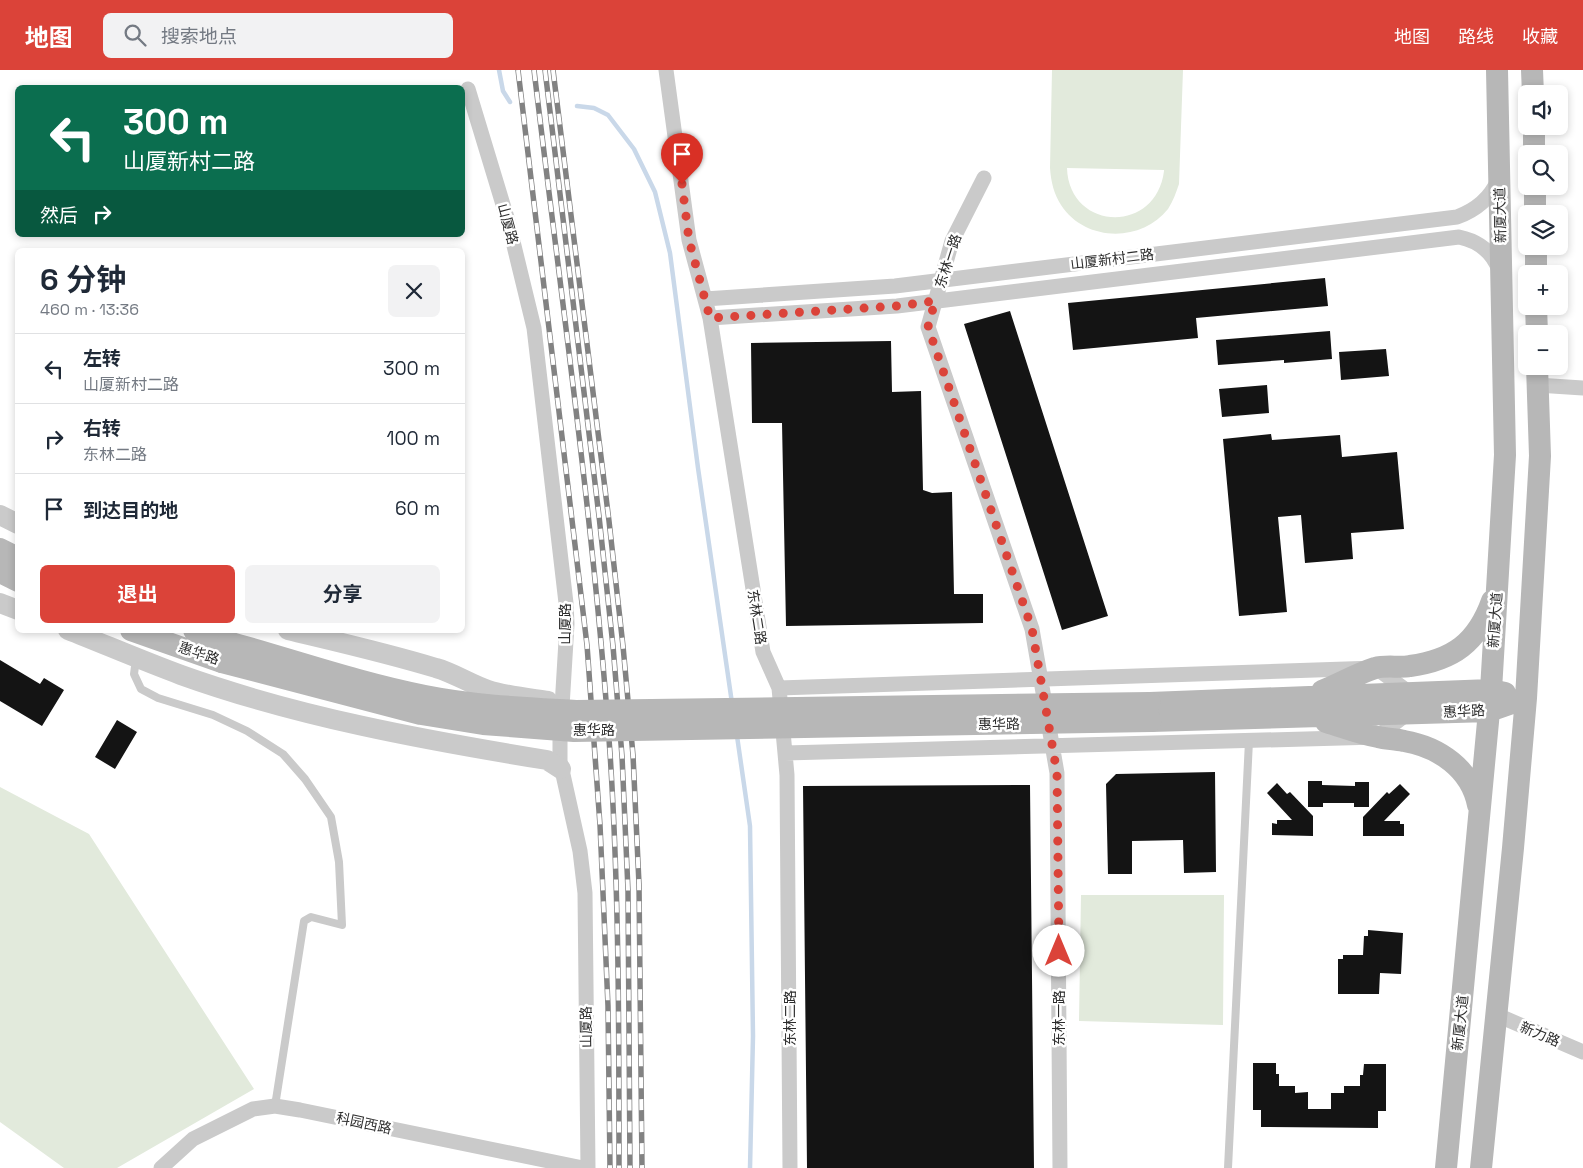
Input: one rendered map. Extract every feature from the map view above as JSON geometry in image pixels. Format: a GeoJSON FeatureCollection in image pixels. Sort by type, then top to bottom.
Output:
{"type":"FeatureCollection","features":[{"type":"Feature","properties":{"kind":"main road","name":"新厦大道"},"geometry":{"type":"LineString","coordinates":[[1446,1168],[1490,700],[1505,455],[1497,70]]}},
{"type":"Feature","properties":{"kind":"main road"},"geometry":{"type":"LineString","coordinates":[[1532,70],[1533,85]]}},
{"type":"Feature","properties":{"kind":"main road"},"geometry":{"type":"LineString","coordinates":[[1481,1168],[1526,698],[1540,456],[1537,376]]}},
{"type":"Feature","properties":{"kind":"main road"},"geometry":{"type":"LineString","coordinates":[[0,549],[15,556]]}},
{"type":"Feature","properties":{"kind":"main road"},"geometry":{"type":"LineString","coordinates":[[0,572],[15,580]]}},
{"type":"Feature","properties":{"kind":"main road"},"geometry":{"type":"LineString","coordinates":[[1308,707],[1376,668],[1408,667],[1435,662],[1457,652],[1474,636],[1487,616],[1497,589]]}},
{"type":"Feature","properties":{"kind":"main road","name":"惠华路"},"geometry":{"type":"LineString","coordinates":[[144,633],[225,652],[420,714],[482,724],[574,731],[1526,698]]}},
{"type":"Feature","properties":{"kind":"main road","name":"惠华路"},"geometry":{"type":"LineString","coordinates":[[198,633],[225,652]]}},
{"type":"Feature","properties":{"kind":"main road"},"geometry":{"type":"LineString","coordinates":[[1308,707],[1377,737],[1406,741],[1431,748],[1453,762],[1467,776],[1476,795],[1480,815]]}},
{"type":"Feature","properties":{"kind":"street","name":"东林二路"},"geometry":{"type":"LineString","coordinates":[[666,70],[689,240],[710,318],[763,652],[779,688],[787,775],[789,850],[790,1168]]}},
{"type":"Feature","properties":{"kind":"street","name":"山厦路"},"geometry":{"type":"LineString","coordinates":[[468,89],[508,221],[534,328],[566,604],[567,624],[560,740],[561,769],[580,851],[585,894],[588,1168]]}},
{"type":"Feature","properties":{"kind":"street","name":"山厦新村二路"},"geometry":{"type":"LineString","coordinates":[[705,299],[895,286],[1457,217],[1480,205],[1492,192],[1500,176]]}},
{"type":"Feature","properties":{"kind":"street","name":"东林一路"},"geometry":{"type":"LineString","coordinates":[[984,178],[952,241],[928,327],[1032,629],[1057,773],[1060,1168]]}},
{"type":"Feature","properties":{"kind":"street","name":"山厦新村二路"},"geometry":{"type":"LineString","coordinates":[[710,318],[897,306],[1459,237],[1476,242],[1490,253],[1502,276]]}},
{"type":"Feature","properties":{"kind":"street"},"geometry":{"type":"LineString","coordinates":[[1537,376],[1583,388]]}},
{"type":"Feature","properties":{"kind":"street"},"geometry":{"type":"LineString","coordinates":[[0,515],[15,522]]}},
{"type":"Feature","properties":{"kind":"street"},"geometry":{"type":"LineString","coordinates":[[0,603],[15,609]]}},
{"type":"Feature","properties":{"kind":"street"},"geometry":{"type":"LineString","coordinates":[[76,633],[182,675],[264,700],[388,732],[547,760],[561,769]]}},
{"type":"Feature","properties":{"kind":"street"},"geometry":{"type":"LineString","coordinates":[[301,633],[381,652],[440,669],[453,673],[490,691],[562,705]]}},
{"type":"Feature","properties":{"kind":"street"},"geometry":{"type":"LineString","coordinates":[[779,688],[1376,668],[1409,703],[1377,737],[785,753]]}},
{"type":"Feature","properties":{"kind":"street","name":"新力路"},"geometry":{"type":"LineString","coordinates":[[1497,1015],[1583,1052]]}},
{"type":"Feature","properties":{"kind":"street","name":"科园西路"},"geometry":{"type":"LineString","coordinates":[[161,1168],[193,1139],[253,1109],[275,1106],[583,1168]]}},
{"type":"Feature","properties":{"kind":"lane"},"geometry":{"type":"LineString","coordinates":[[136,657],[134,674],[141,689],[158,698],[213,715],[246,731],[283,754],[305,779],[331,817],[339,862],[342,925],[311,917],[304,921],[275,1106]]}},
{"type":"Feature","properties":{"kind":"lane"},"geometry":{"type":"LineString","coordinates":[[1228,1168],[1249,741]]}},
{"type":"Feature","properties":{"kind":"shaded area"},"geometry":{"type":"Polygon","coordinates":[[[1052,70],[1183,70],[1179,184],[1168,209],[1157,220],[1143,228],[1113,234],[1084,226],[1071,217],[1056,197],[1050,168],[1052,70]],[[1067,168],[1071,189],[1082,204],[1096,214],[1113,217],[1130,215],[1146,206],[1158,192],[1164,170],[1067,168]]]}},
{"type":"Feature","properties":{"kind":"shaded area"},"geometry":{"type":"Polygon","coordinates":[[[0,787],[89,834],[254,1089],[117,1168],[64,1168],[0,1122],[0,787]]]}},
{"type":"Feature","properties":{"kind":"shaded area"},"geometry":{"type":"Polygon","coordinates":[[[1081,895],[1224,895],[1223,1025],[1079,1021],[1081,895]]]}},
{"type":"Feature","properties":{"kind":"building"},"geometry":{"type":"Polygon","coordinates":[[[1325,278],[1328,306],[1196,318],[1198,338],[1073,350],[1068,303],[1325,278]]]}},
{"type":"Feature","properties":{"kind":"building"},"geometry":{"type":"Polygon","coordinates":[[[1010,311],[1108,616],[1062,630],[964,324],[1010,311]]]}},
{"type":"Feature","properties":{"kind":"building"},"geometry":{"type":"Polygon","coordinates":[[[1330,331],[1332,359],[1284,363],[1284,360],[1218,365],[1216,340],[1330,331]]]}},
{"type":"Feature","properties":{"kind":"building"},"geometry":{"type":"Polygon","coordinates":[[[891,341],[892,392],[921,391],[923,490],[932,493],[952,492],[954,594],[983,594],[983,623],[786,626],[782,423],[752,423],[751,343],[891,341]]]}},
{"type":"Feature","properties":{"kind":"building"},"geometry":{"type":"Polygon","coordinates":[[[1386,349],[1389,376],[1341,380],[1339,352],[1386,349]]]}},
{"type":"Feature","properties":{"kind":"building"},"geometry":{"type":"Polygon","coordinates":[[[1267,385],[1269,413],[1222,417],[1219,389],[1267,385]]]}},
{"type":"Feature","properties":{"kind":"building"},"geometry":{"type":"Polygon","coordinates":[[[1271,434],[1272,440],[1340,435],[1342,457],[1397,452],[1404,529],[1351,533],[1353,559],[1305,563],[1301,515],[1278,517],[1287,612],[1239,616],[1223,439],[1271,434]]]}},
{"type":"Feature","properties":{"kind":"building"},"geometry":{"type":"Polygon","coordinates":[[[0,660],[40,684],[44,678],[64,690],[42,726],[0,701],[0,660]]]}},
{"type":"Feature","properties":{"kind":"building"},"geometry":{"type":"Polygon","coordinates":[[[117,720],[137,732],[115,769],[95,757],[117,720]]]}},
{"type":"Feature","properties":{"kind":"building"},"geometry":{"type":"Polygon","coordinates":[[[1215,772],[1216,872],[1184,873],[1183,840],[1132,841],[1132,874],[1108,874],[1106,784],[1116,774],[1215,772]]]}},
{"type":"Feature","properties":{"kind":"building"},"geometry":{"type":"Polygon","coordinates":[[[1308,781],[1322,781],[1322,785],[1355,786],[1355,782],[1369,782],[1369,807],[1354,807],[1354,803],[1323,803],[1323,807],[1308,807],[1308,781]]]}},
{"type":"Feature","properties":{"kind":"building"},"geometry":{"type":"Polygon","coordinates":[[[1277,783],[1287,794],[1290,792],[1313,816],[1313,836],[1272,835],[1272,823],[1277,824],[1277,820],[1292,820],[1267,793],[1277,783]]]}},
{"type":"Feature","properties":{"kind":"building"},"geometry":{"type":"Polygon","coordinates":[[[1400,784],[1410,794],[1384,821],[1400,821],[1400,824],[1404,824],[1404,836],[1363,836],[1363,817],[1387,792],[1389,794],[1400,784]]]}},
{"type":"Feature","properties":{"kind":"building"},"geometry":{"type":"Polygon","coordinates":[[[1030,785],[1034,1168],[807,1168],[803,786],[1030,785]]]}},
{"type":"Feature","properties":{"kind":"building"},"geometry":{"type":"Polygon","coordinates":[[[1368,930],[1403,933],[1401,974],[1380,973],[1379,994],[1338,994],[1338,959],[1343,959],[1343,955],[1363,955],[1364,936],[1368,936],[1368,930]]]}},
{"type":"Feature","properties":{"kind":"building"},"geometry":{"type":"Polygon","coordinates":[[[1253,1063],[1276,1063],[1276,1074],[1279,1074],[1279,1086],[1295,1086],[1295,1093],[1308,1092],[1308,1109],[1331,1109],[1331,1093],[1344,1093],[1344,1086],[1360,1086],[1360,1075],[1363,1075],[1364,1064],[1386,1064],[1386,1111],[1378,1111],[1378,1128],[1261,1127],[1261,1110],[1253,1110],[1253,1063]]]}},
{"type":"Feature","properties":{"kind":"waterway"},"geometry":{"type":"LineString","coordinates":[[499,70],[503,91],[510,102]]}},
{"type":"Feature","properties":{"kind":"waterway"},"geometry":{"type":"LineString","coordinates":[[577,106],[594,108],[608,115],[634,149],[655,192],[670,253],[698,468],[732,703]]}},
{"type":"Feature","properties":{"kind":"waterway"},"geometry":{"type":"LineString","coordinates":[[737,736],[750,826],[753,1036],[750,1168]]}},
{"type":"Feature","properties":{"kind":"railway"},"geometry":{"type":"LineString","coordinates":[[518,70],[587,645],[600,825],[608,1006],[610,1168]]}},
{"type":"Feature","properties":{"kind":"railway"},"geometry":{"type":"LineString","coordinates":[[534,70],[586,496],[610,753],[617,909],[619,1168]]}},
{"type":"Feature","properties":{"kind":"railway"},"geometry":{"type":"LineString","coordinates":[[545,70],[599,516],[613,646],[622,756],[628,890],[630,1168]]}},
{"type":"Feature","properties":{"kind":"railway"},"geometry":{"type":"LineString","coordinates":[[553,70],[609,521],[633,755],[639,884],[642,1168]]}},
{"type":"Feature","properties":{"kind":"route"},"geometry":{"type":"LineString","coordinates":[[682,184],[689,240],[710,318],[897,306],[935,301],[928,327],[1032,629],[1057,773],[1059,951]]}}]}
